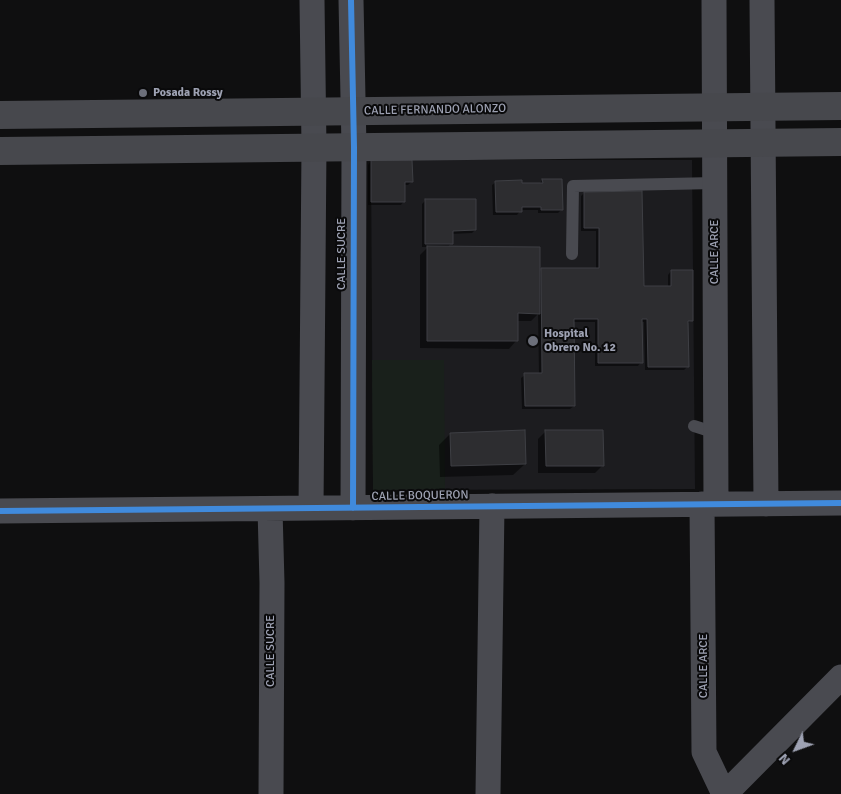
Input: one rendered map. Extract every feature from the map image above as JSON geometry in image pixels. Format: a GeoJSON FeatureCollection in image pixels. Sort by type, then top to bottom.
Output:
{"type":"FeatureCollection","features":[{"type":"Feature","properties":{"kind":"main road","name":"CALLE FERNANDO ALONZO"},"geometry":{"type":"LineString","coordinates":[[0,115],[841,106]]}},
{"type":"Feature","properties":{"kind":"main road"},"geometry":{"type":"LineString","coordinates":[[0,151],[841,142]]}},
{"type":"Feature","properties":{"kind":"street"},"geometry":{"type":"LineString","coordinates":[[311,508],[314,148],[312,0]]}},
{"type":"Feature","properties":{"kind":"street","name":"CALLE SUCRE"},"geometry":{"type":"LineString","coordinates":[[351,0],[354,147],[353,508]]}},
{"type":"Feature","properties":{"kind":"street","name":"CALLE ARCE"},"geometry":{"type":"LineString","coordinates":[[714,0],[715,183],[705,430],[709,504],[704,752],[725,794]]}},
{"type":"Feature","properties":{"kind":"street"},"geometry":{"type":"LineString","coordinates":[[762,0],[766,504]]}},
{"type":"Feature","properties":{"kind":"street","name":"CALLE BOQUERON"},"geometry":{"type":"LineString","coordinates":[[0,511],[841,503]]}},
{"type":"Feature","properties":{"kind":"street"},"geometry":{"type":"LineString","coordinates":[[488,794],[492,506]]}},
{"type":"Feature","properties":{"kind":"street","name":"CALLE SUCRE"},"geometry":{"type":"LineString","coordinates":[[270,509],[272,583],[271,794]]}},
{"type":"Feature","properties":{"kind":"street"},"geometry":{"type":"LineString","coordinates":[[725,794],[841,677]]}},
{"type":"Feature","properties":{"kind":"lane"},"geometry":{"type":"LineString","coordinates":[[572,254],[573,186],[715,183]]}},
{"type":"Feature","properties":{"kind":"shaded area","name":"Hospital Obrero No. 12"},"geometry":{"type":"Polygon","coordinates":[[[371,160],[692,160],[695,489],[373,490],[371,160]]]}},
{"type":"Feature","properties":{"kind":"shaded area"},"geometry":{"type":"Polygon","coordinates":[[[372,360],[444,360],[445,489],[373,490],[372,360]]]}},
{"type":"Feature","properties":{"kind":"building"},"geometry":{"type":"Polygon","coordinates":[[[371,160],[412,160],[413,182],[405,182],[405,202],[371,202],[371,160]]]}},
{"type":"Feature","properties":{"kind":"building"},"geometry":{"type":"Polygon","coordinates":[[[542,179],[562,179],[563,210],[541,210],[541,207],[522,207],[522,212],[496,212],[495,181],[522,180],[522,183],[543,183],[542,179]]]}},
{"type":"Feature","properties":{"kind":"building"},"geometry":{"type":"Polygon","coordinates":[[[642,191],[644,286],[671,286],[671,270],[693,270],[693,321],[688,321],[689,367],[648,367],[647,319],[642,319],[643,363],[598,363],[598,319],[574,319],[575,406],[525,406],[524,373],[542,373],[541,268],[599,268],[599,228],[584,228],[584,192],[642,191]]]}},
{"type":"Feature","properties":{"kind":"building"},"geometry":{"type":"Polygon","coordinates":[[[425,199],[476,199],[476,230],[453,231],[453,244],[425,244],[425,199]]]}},
{"type":"Feature","properties":{"kind":"building"},"geometry":{"type":"Polygon","coordinates":[[[427,246],[540,247],[540,314],[518,313],[518,341],[427,341],[427,246]]]}},
{"type":"Feature","properties":{"kind":"building"},"geometry":{"type":"Polygon","coordinates":[[[525,430],[526,464],[451,466],[450,433],[525,430]]]}},
{"type":"Feature","properties":{"kind":"building"},"geometry":{"type":"Polygon","coordinates":[[[545,430],[603,430],[604,466],[546,466],[545,430]]]}},
{"type":"Feature","properties":{"kind":"cycle path"},"geometry":{"type":"LineString","coordinates":[[351,0],[354,147],[353,508]]}},
{"type":"Feature","properties":{"kind":"cycle path"},"geometry":{"type":"LineString","coordinates":[[0,511],[841,503]]}},
{"type":"Feature","properties":{"kind":"place","name":"Posada Rossy"},"geometry":{"type":"Point","coordinates":[143,93]}},
{"type":"Feature","properties":{"kind":"place","name":"Hospital Obrero No. 12"},"geometry":{"type":"Point","coordinates":[533,341]}}]}
